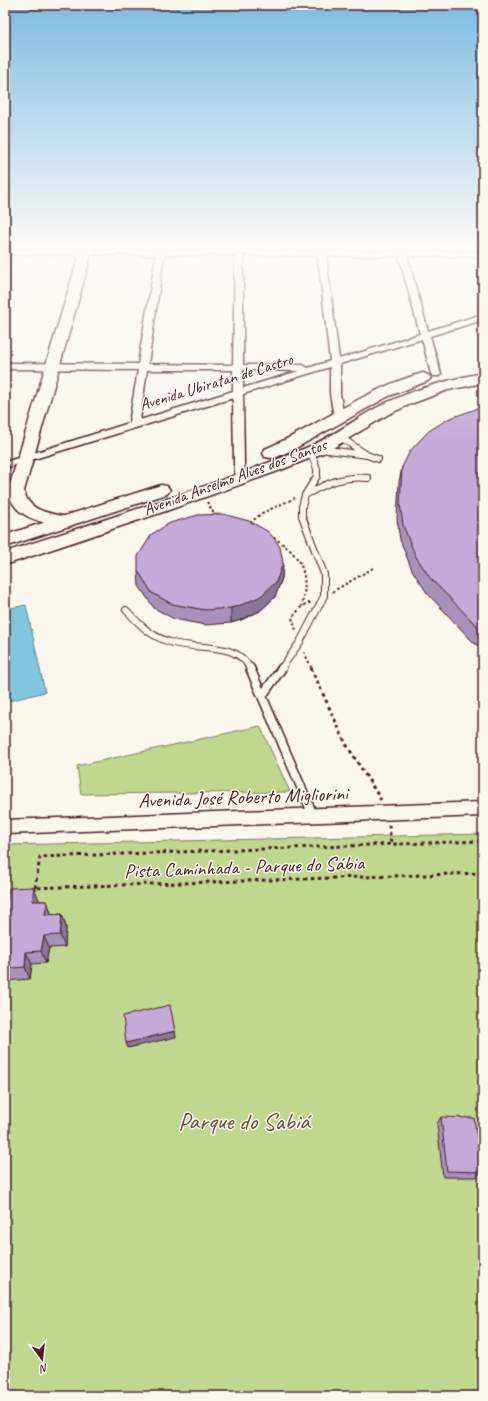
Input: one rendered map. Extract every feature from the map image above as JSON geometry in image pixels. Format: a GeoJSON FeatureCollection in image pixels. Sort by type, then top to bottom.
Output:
{"type":"FeatureCollection","features":[{"type":"Feature","properties":{"kind":"main road"},"geometry":{"type":"LineString","coordinates":[[5,481],[8,464],[47,366],[66,310]]}},
{"type":"Feature","properties":{"kind":"main road"},"geometry":{"type":"LineString","coordinates":[[49,336],[47,366],[25,459],[16,490],[20,505],[35,514],[65,522]]}},
{"type":"Feature","properties":{"kind":"main road","name":"Avenida Anselmo Alves dos Santos"},"geometry":{"type":"LineString","coordinates":[[5,559],[186,497],[288,446],[385,392],[416,379],[483,366]]}},
{"type":"Feature","properties":{"kind":"main road","name":"Avenida Anselmo Alves dos Santos"},"geometry":{"type":"LineString","coordinates":[[5,541],[65,522],[315,450],[380,413],[420,394],[453,383],[483,378]]}},
{"type":"Feature","properties":{"kind":"street"},"geometry":{"type":"LineString","coordinates":[[134,425],[152,310]]}},
{"type":"Feature","properties":{"kind":"street"},"geometry":{"type":"LineString","coordinates":[[238,310],[238,393],[240,471]]}},
{"type":"Feature","properties":{"kind":"street"},"geometry":{"type":"LineString","coordinates":[[328,310],[334,363],[335,394],[339,417]]}},
{"type":"Feature","properties":{"kind":"street"},"geometry":{"type":"LineString","coordinates":[[417,310],[436,374]]}},
{"type":"Feature","properties":{"kind":"street","name":"Avenida Ubiratan de Castro"},"geometry":{"type":"LineString","coordinates":[[8,464],[483,317]]}},
{"type":"Feature","properties":{"kind":"street"},"geometry":{"type":"LineString","coordinates":[[5,366],[315,368]]}},
{"type":"Feature","properties":{"kind":"street","name":"Avenida José Roberto Migliorini"},"geometry":{"type":"LineString","coordinates":[[5,827],[483,809]]}},
{"type":"Feature","properties":{"kind":"lane"},"geometry":{"type":"LineString","coordinates":[[340,437],[367,455],[378,459]]}},
{"type":"Feature","properties":{"kind":"lane"},"geometry":{"type":"LineString","coordinates":[[262,696],[300,642],[324,596],[324,574],[302,516],[302,507],[306,493],[317,476],[315,450],[367,455]]}},
{"type":"Feature","properties":{"kind":"lane"},"geometry":{"type":"LineString","coordinates":[[306,493],[336,479],[359,476],[368,478]]}},
{"type":"Feature","properties":{"kind":"lane"},"geometry":{"type":"LineString","coordinates":[[126,610],[146,631],[173,643],[225,650],[238,654],[248,662],[313,815]]}},
{"type":"Feature","properties":{"kind":"path"},"geometry":{"type":"LineString","coordinates":[[244,527],[262,513],[306,493]]}},
{"type":"Feature","properties":{"kind":"path"},"geometry":{"type":"LineString","coordinates":[[186,497],[192,504],[204,499],[218,519]]}},
{"type":"Feature","properties":{"kind":"path"},"geometry":{"type":"LineString","coordinates":[[263,533],[285,544],[299,559],[304,573],[306,592],[302,606],[292,618],[300,642],[346,744],[388,812],[391,844]]}},
{"type":"Feature","properties":{"kind":"path"},"geometry":{"type":"LineString","coordinates":[[302,606],[324,596],[373,568]]}},
{"type":"Feature","properties":{"kind":"path"},"geometry":{"type":"LineString","coordinates":[[35,888],[40,857],[483,841]]}},
{"type":"Feature","properties":{"kind":"path","name":"Pista Caminhada - Parque do Sábia"},"geometry":{"type":"LineString","coordinates":[[28,888],[483,873]]}},
{"type":"Feature","properties":{"kind":"green space"},"geometry":{"type":"Polygon","coordinates":[[[260,726],[290,792],[81,794],[77,766],[260,726]]]}},
{"type":"Feature","properties":{"kind":"green space","name":"Parque do Sabiá"},"geometry":{"type":"Polygon","coordinates":[[[483,834],[483,1396],[5,1396],[5,845],[483,834]]]}},
{"type":"Feature","properties":{"kind":"water"},"geometry":{"type":"Polygon","coordinates":[[[26,605],[45,692],[5,702],[5,609],[26,605]]]}},
{"type":"Feature","properties":{"kind":"building"},"geometry":{"type":"Polygon","coordinates":[[[483,407],[483,631],[430,578],[415,555],[403,525],[400,504],[402,467],[410,451],[429,431],[448,419],[483,407]]]}},
{"type":"Feature","properties":{"kind":"building"},"geometry":{"type":"Polygon","coordinates":[[[223,514],[249,521],[267,531],[274,538],[280,547],[283,563],[276,582],[261,596],[231,608],[205,610],[172,604],[152,593],[138,571],[138,556],[152,534],[170,523],[198,515],[223,514]]]}},
{"type":"Feature","properties":{"kind":"building"},"geometry":{"type":"Polygon","coordinates":[[[34,887],[32,901],[47,901],[45,915],[62,914],[60,935],[44,936],[41,951],[26,952],[25,967],[5,969],[5,902],[7,902],[9,888],[34,887]]]}},
{"type":"Feature","properties":{"kind":"building"},"geometry":{"type":"Polygon","coordinates":[[[170,1005],[175,1031],[126,1043],[123,1016],[170,1005]]]}},
{"type":"Feature","properties":{"kind":"building"},"geometry":{"type":"Polygon","coordinates":[[[441,1117],[474,1118],[482,1172],[447,1171],[441,1117]]]}}]}
